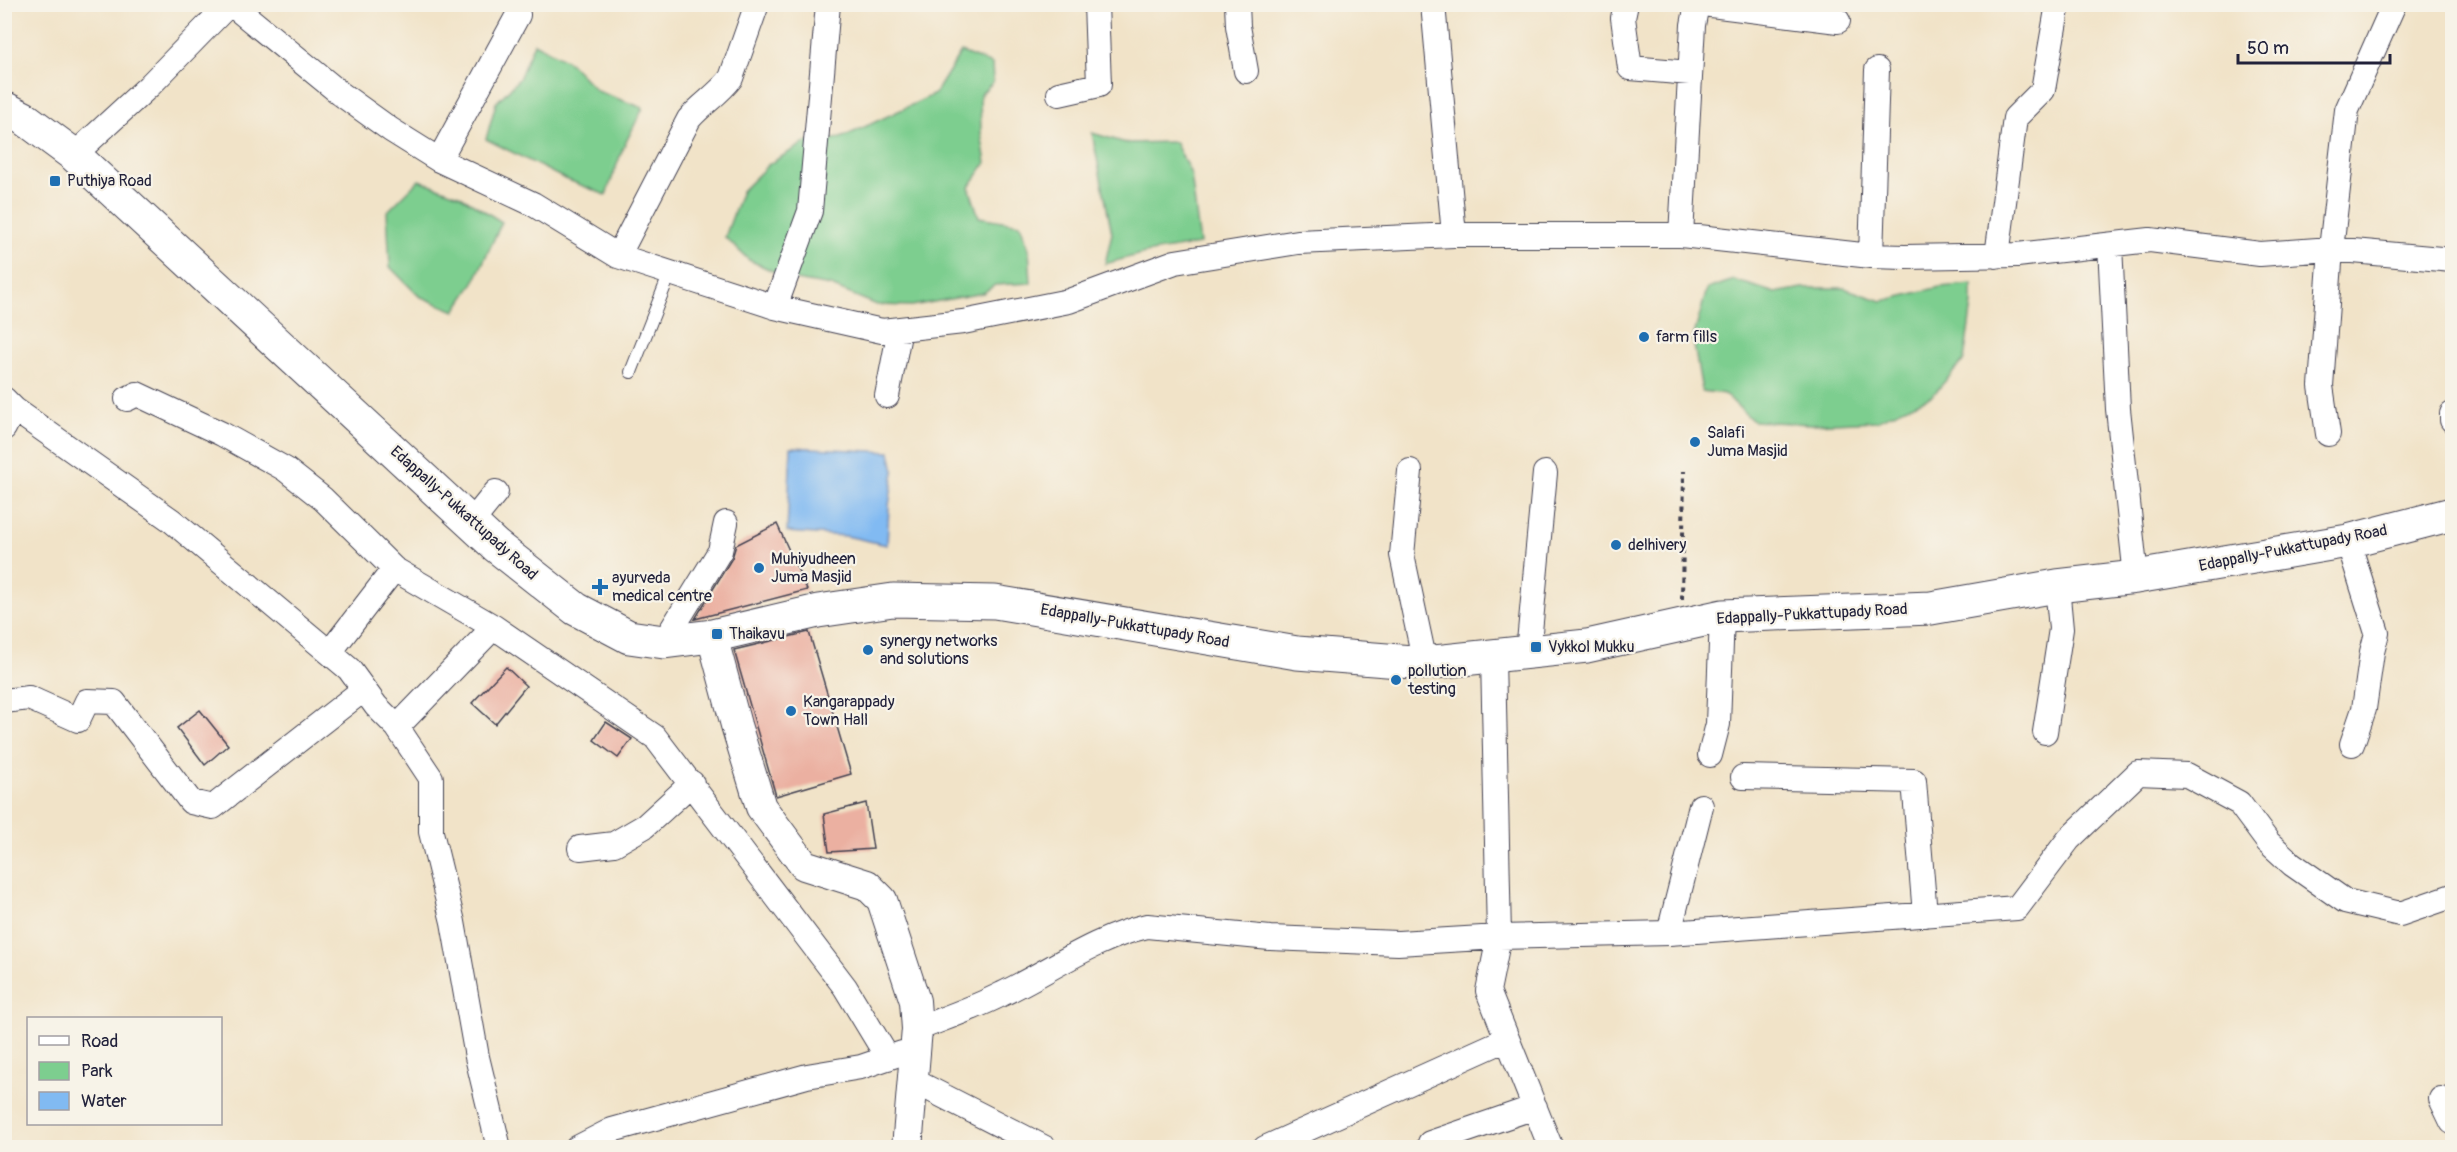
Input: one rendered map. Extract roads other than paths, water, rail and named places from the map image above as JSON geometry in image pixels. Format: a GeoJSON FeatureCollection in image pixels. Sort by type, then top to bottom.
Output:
{"type":"FeatureCollection","features":[{"type":"Feature","properties":{"kind":"main road","name":"Edappally-Pukkattupady Road"},"geometry":{"type":"LineString","coordinates":[[4,108],[24,117],[74,155],[496,546],[576,609],[629,637],[664,642],[712,636],[818,611],[893,600],[995,602],[1298,653],[1425,663],[1587,646],[1722,616],[1931,608],[2056,586],[2136,577],[2348,541],[2452,514]]}},
{"type":"Feature","properties":{"kind":"street"},"geometry":{"type":"LineString","coordinates":[[74,155],[149,86],[230,4],[340,94],[391,130],[439,160],[533,204],[618,256],[775,307],[882,331],[963,322],[1069,301],[1175,262],[1298,242],[1454,235],[1681,235],[1871,256],[1997,256],[2150,240],[2260,254],[2331,249],[2408,254],[2452,260]]}},
{"type":"Feature","properties":{"kind":"street"},"geometry":{"type":"LineString","coordinates":[[618,256],[689,119],[724,88],[730,78],[757,4]]}},
{"type":"Feature","properties":{"kind":"street"},"geometry":{"type":"LineString","coordinates":[[775,307],[810,211],[828,4]]}},
{"type":"Feature","properties":{"kind":"street"},"geometry":{"type":"LineString","coordinates":[[1059,94],[1099,86],[1096,4]]}},
{"type":"Feature","properties":{"kind":"street"},"geometry":{"type":"LineString","coordinates":[[1237,4],[1238,26],[1246,71]]}},
{"type":"Feature","properties":{"kind":"street"},"geometry":{"type":"LineString","coordinates":[[1433,4],[1454,235]]}},
{"type":"Feature","properties":{"kind":"street"},"geometry":{"type":"LineString","coordinates":[[1626,4],[1623,18],[1630,68],[1690,73]]}},
{"type":"Feature","properties":{"kind":"street"},"geometry":{"type":"LineString","coordinates":[[1681,235],[1693,25],[1697,4]]}},
{"type":"Feature","properties":{"kind":"street"},"geometry":{"type":"LineString","coordinates":[[1703,4],[1838,21]]}},
{"type":"Feature","properties":{"kind":"street"},"geometry":{"type":"LineString","coordinates":[[1997,256],[2014,118],[2043,90],[2058,4]]}},
{"type":"Feature","properties":{"kind":"street"},"geometry":{"type":"LineString","coordinates":[[2328,434],[2321,386],[2331,249],[2348,110],[2394,4]]}},
{"type":"Feature","properties":{"kind":"street"},"geometry":{"type":"LineString","coordinates":[[439,160],[518,15]]}},
{"type":"Feature","properties":{"kind":"street"},"geometry":{"type":"LineString","coordinates":[[1871,256],[1877,70]]}},
{"type":"Feature","properties":{"kind":"street"},"geometry":{"type":"LineString","coordinates":[[2110,245],[2118,409],[2136,577]]}},
{"type":"Feature","properties":{"kind":"street"},"geometry":{"type":"LineString","coordinates":[[887,396],[900,329]]}},
{"type":"Feature","properties":{"kind":"street"},"geometry":{"type":"LineString","coordinates":[[127,399],[137,394],[222,434],[285,469],[323,499],[394,569],[494,627],[655,737],[845,987],[907,1046]]}},
{"type":"Feature","properties":{"kind":"street"},"geometry":{"type":"LineString","coordinates":[[8,412],[171,520],[349,669],[376,706],[397,727],[431,778],[431,831],[453,922],[477,1058],[499,1148]]}},
{"type":"Feature","properties":{"kind":"street"},"geometry":{"type":"LineString","coordinates":[[2452,414],[2452,420]]}},
{"type":"Feature","properties":{"kind":"street"},"geometry":{"type":"LineString","coordinates":[[1410,471],[1402,555],[1425,663]]}},
{"type":"Feature","properties":{"kind":"street"},"geometry":{"type":"LineString","coordinates":[[1528,653],[1545,473]]}},
{"type":"Feature","properties":{"kind":"street"},"geometry":{"type":"LineString","coordinates":[[471,523],[496,492]]}},
{"type":"Feature","properties":{"kind":"street"},"geometry":{"type":"LineString","coordinates":[[664,642],[720,551],[726,523]]}},
{"type":"Feature","properties":{"kind":"street"},"geometry":{"type":"LineString","coordinates":[[2348,541],[2377,633],[2364,709],[2352,744]]}},
{"type":"Feature","properties":{"kind":"street"},"geometry":{"type":"LineString","coordinates":[[330,652],[394,569]]}},
{"type":"Feature","properties":{"kind":"street"},"geometry":{"type":"LineString","coordinates":[[2045,732],[2061,629],[2056,586]]}},
{"type":"Feature","properties":{"kind":"street"},"geometry":{"type":"LineString","coordinates":[[1710,755],[1718,724],[1722,616]]}},
{"type":"Feature","properties":{"kind":"street"},"geometry":{"type":"LineString","coordinates":[[397,727],[494,627]]}},
{"type":"Feature","properties":{"kind":"street"},"geometry":{"type":"LineString","coordinates":[[712,636],[761,807],[804,865],[867,885],[882,900],[915,1001],[907,1046],[912,1080],[907,1148]]}},
{"type":"Feature","properties":{"kind":"street"},"geometry":{"type":"LineString","coordinates":[[1493,657],[1499,938],[1488,991],[1551,1148]]}},
{"type":"Feature","properties":{"kind":"street"},"geometry":{"type":"LineString","coordinates":[[4,701],[29,698],[78,720],[87,701],[114,702],[191,802],[213,807],[363,690]]}},
{"type":"Feature","properties":{"kind":"street"},"geometry":{"type":"LineString","coordinates":[[578,1148],[612,1130],[807,1076],[861,1067],[907,1046],[1119,934],[1147,926],[1270,938],[1398,943],[1669,933],[2018,908],[2069,839],[2138,773],[2187,775],[2239,802],[2268,842],[2284,857],[2345,901],[2400,914],[2452,896]]}},
{"type":"Feature","properties":{"kind":"street"},"geometry":{"type":"LineString","coordinates":[[1743,777],[1914,781],[1925,915]]}},
{"type":"Feature","properties":{"kind":"street"},"geometry":{"type":"LineString","coordinates":[[580,848],[614,844],[630,835],[645,826],[692,783]]}},
{"type":"Feature","properties":{"kind":"street"},"geometry":{"type":"LineString","coordinates":[[1669,933],[1701,806]]}},
{"type":"Feature","properties":{"kind":"street"},"geometry":{"type":"LineString","coordinates":[[1265,1148],[1508,1039]]}},
{"type":"Feature","properties":{"kind":"street"},"geometry":{"type":"LineString","coordinates":[[912,1080],[1045,1148]]}},
{"type":"Feature","properties":{"kind":"street"},"geometry":{"type":"LineString","coordinates":[[2441,1099],[2452,1122]]}},
{"type":"Feature","properties":{"kind":"street"},"geometry":{"type":"LineString","coordinates":[[1430,1143],[1535,1107]]}},
{"type":"Feature","properties":{"kind":"lane"},"geometry":{"type":"LineString","coordinates":[[631,372],[670,273]]}},
{"type":"Feature","properties":{"kind":"water"},"geometry":{"type":"Polygon","coordinates":[[[791,447],[890,452],[894,471],[887,545],[846,536],[787,532],[791,447]]]}},
{"type":"Feature","properties":{"kind":"place","name":"Puthiya Road"},"geometry":{"type":"Point","coordinates":[55,181]}},
{"type":"Feature","properties":{"kind":"place","name":"farm fills"},"geometry":{"type":"Point","coordinates":[1644,337]}},
{"type":"Feature","properties":{"kind":"place","name":"Salafi Juma Masjid"},"geometry":{"type":"Point","coordinates":[1695,442]}},
{"type":"Feature","properties":{"kind":"place","name":"delhivery"},"geometry":{"type":"Point","coordinates":[1616,545]}},
{"type":"Feature","properties":{"kind":"place","name":"Muhiyudheen Juma Masjid"},"geometry":{"type":"Point","coordinates":[759,568]}},
{"type":"Feature","properties":{"kind":"place","name":"ayurveda medical centre"},"geometry":{"type":"Point","coordinates":[600,587]}},
{"type":"Feature","properties":{"kind":"place","name":"Thaikavu"},"geometry":{"type":"Point","coordinates":[717,634]}},
{"type":"Feature","properties":{"kind":"place","name":"Vykkol Mukku"},"geometry":{"type":"Point","coordinates":[1536,647]}},
{"type":"Feature","properties":{"kind":"place","name":"synergy networks and solutions"},"geometry":{"type":"Point","coordinates":[868,650]}},
{"type":"Feature","properties":{"kind":"place","name":"pollution testing"},"geometry":{"type":"Point","coordinates":[1396,680]}},
{"type":"Feature","properties":{"kind":"place","name":"Kangarappady Town Hall"},"geometry":{"type":"Point","coordinates":[791,711]}}]}
